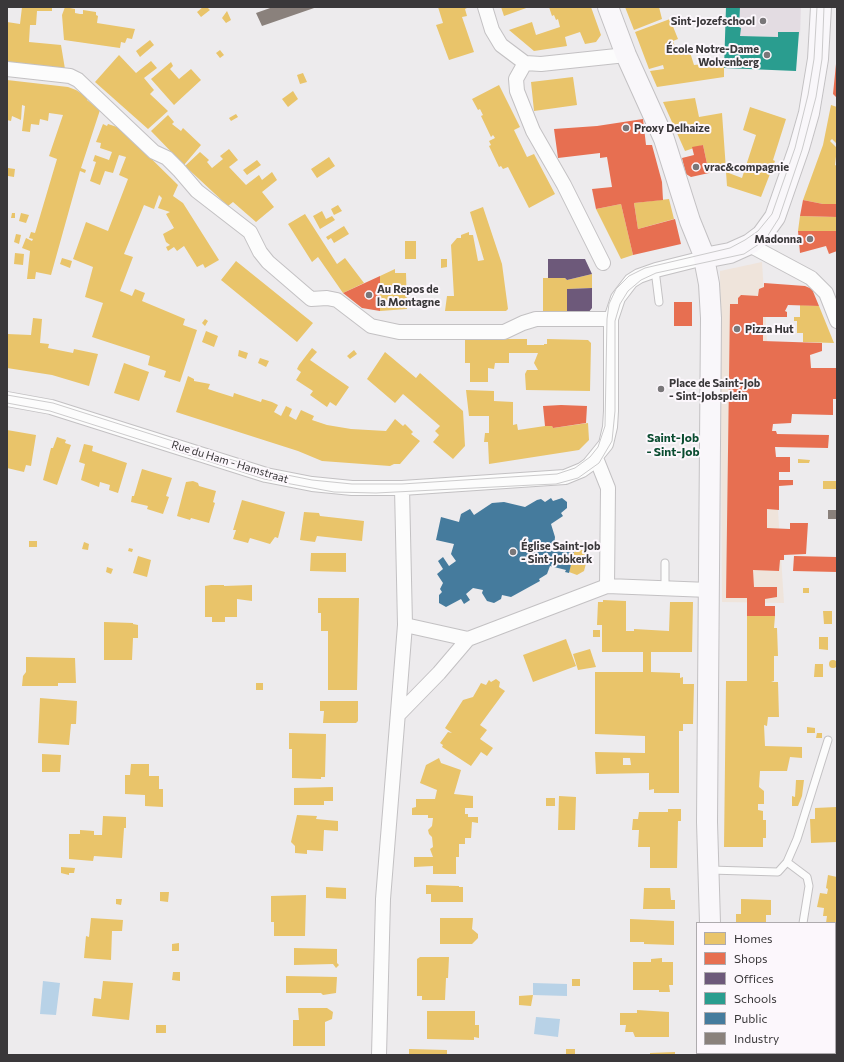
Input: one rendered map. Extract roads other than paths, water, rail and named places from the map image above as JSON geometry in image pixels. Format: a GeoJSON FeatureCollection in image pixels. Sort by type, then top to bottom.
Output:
{"type":"FeatureCollection","features":[{"type":"Feature","properties":{"kind":"main road"},"geometry":{"type":"LineString","coordinates":[[608,7],[626,55],[664,139],[690,221],[704,258],[709,284],[711,318],[707,822],[710,870],[710,922]]}},
{"type":"Feature","properties":{"kind":"main road"},"geometry":{"type":"LineString","coordinates":[[704,258],[730,253],[753,242],[762,235],[775,217],[803,136],[815,79],[821,7]]}},
{"type":"Feature","properties":{"kind":"street"},"geometry":{"type":"LineString","coordinates":[[485,7],[492,30],[501,45],[524,63],[541,64],[626,55]]}},
{"type":"Feature","properties":{"kind":"street"},"geometry":{"type":"LineString","coordinates":[[524,63],[516,79],[517,90],[533,132],[564,185],[603,263]]}},
{"type":"Feature","properties":{"kind":"street"},"geometry":{"type":"LineString","coordinates":[[7,69],[70,76],[78,80],[154,152],[167,158],[180,170],[197,191],[250,232],[260,252],[278,271],[311,298],[327,298],[337,300],[371,326],[399,332],[504,332],[536,319],[611,319]]}},
{"type":"Feature","properties":{"kind":"street"},"geometry":{"type":"LineString","coordinates":[[753,242],[756,248],[811,278],[826,293],[837,321]]}},
{"type":"Feature","properties":{"kind":"street"},"geometry":{"type":"LineString","coordinates":[[607,586],[608,488],[596,458],[606,444],[610,427],[611,319],[615,304],[622,290],[639,276],[655,270],[704,258]]}},
{"type":"Feature","properties":{"kind":"street","name":"Rue du Ham - Hamstraat"},"geometry":{"type":"LineString","coordinates":[[7,399],[58,409],[278,478],[334,487],[402,488],[556,479],[582,470],[596,458]]}},
{"type":"Feature","properties":{"kind":"street"},"geometry":{"type":"LineString","coordinates":[[379,1055],[383,899],[404,625],[402,488]]}},
{"type":"Feature","properties":{"kind":"street"},"geometry":{"type":"LineString","coordinates":[[398,715],[439,673],[468,638],[607,586],[709,590]]}},
{"type":"Feature","properties":{"kind":"street"},"geometry":{"type":"LineString","coordinates":[[404,625],[468,638]]}},
{"type":"Feature","properties":{"kind":"lane"},"geometry":{"type":"LineString","coordinates":[[655,270],[660,302]]}},
{"type":"Feature","properties":{"kind":"lane"},"geometry":{"type":"LineString","coordinates":[[665,563],[665,588]]}},
{"type":"Feature","properties":{"kind":"lane"},"geometry":{"type":"LineString","coordinates":[[710,870],[778,872],[787,862],[797,839],[828,740]]}},
{"type":"Feature","properties":{"kind":"lane"},"geometry":{"type":"LineString","coordinates":[[787,862],[807,877],[809,886],[803,922]]}},
{"type":"Feature","properties":{"kind":"water"},"geometry":{"type":"Polygon","coordinates":[[[43,981],[60,983],[56,1015],[40,1014],[43,981]]]}},
{"type":"Feature","properties":{"kind":"water"},"geometry":{"type":"Polygon","coordinates":[[[533,983],[567,984],[567,996],[533,995],[533,983]]]}},
{"type":"Feature","properties":{"kind":"water"},"geometry":{"type":"Polygon","coordinates":[[[536,1017],[560,1019],[558,1037],[534,1034],[536,1017]]]}},
{"type":"Feature","properties":{"kind":"tram line"},"geometry":{"type":"LineString","coordinates":[[7,395],[53,403],[267,471],[312,480],[352,484],[402,484],[557,474],[575,468],[590,457],[598,447],[605,426],[607,319],[609,304],[616,289],[629,276],[645,268],[730,248],[758,231],[772,214],[795,148],[808,95],[814,59],[817,7]]}},
{"type":"Feature","properties":{"kind":"tram line"},"geometry":{"type":"LineString","coordinates":[[7,403],[50,411],[264,479],[334,492],[376,493],[556,484],[578,478],[599,463],[612,441],[615,411],[615,321],[620,304],[628,291],[641,280],[656,273],[744,254],[765,240],[779,218],[802,150],[816,97],[822,59],[824,7]]}},
{"type":"Feature","properties":{"kind":"place","name":"Sint-Jozefschool"},"geometry":{"type":"Point","coordinates":[763,21]}},
{"type":"Feature","properties":{"kind":"place","name":"École Notre-Dame Wolvenberg"},"geometry":{"type":"Point","coordinates":[767,55]}},
{"type":"Feature","properties":{"kind":"place","name":"Proxy Delhaize"},"geometry":{"type":"Point","coordinates":[626,128]}},
{"type":"Feature","properties":{"kind":"place","name":"vrac&compagnie"},"geometry":{"type":"Point","coordinates":[696,167]}},
{"type":"Feature","properties":{"kind":"place","name":"Madonna"},"geometry":{"type":"Point","coordinates":[810,239]}},
{"type":"Feature","properties":{"kind":"place","name":"Au Repos de la Montagne"},"geometry":{"type":"Point","coordinates":[369,295]}},
{"type":"Feature","properties":{"kind":"place","name":"Pizza Hut"},"geometry":{"type":"Point","coordinates":[737,329]}},
{"type":"Feature","properties":{"kind":"place","name":"Place de Saint-Job - Sint-Jobsplein"},"geometry":{"type":"Point","coordinates":[661,389]}},
{"type":"Feature","properties":{"kind":"place","name":"Église Saint-Job - Sint-Jobkerk"},"geometry":{"type":"Point","coordinates":[513,552]}},
{"type":"Feature","properties":{"kind":"district","name":"Saint-Job - Sint-Job"},"geometry":{"type":"Point","coordinates":[673,445]}}]}
